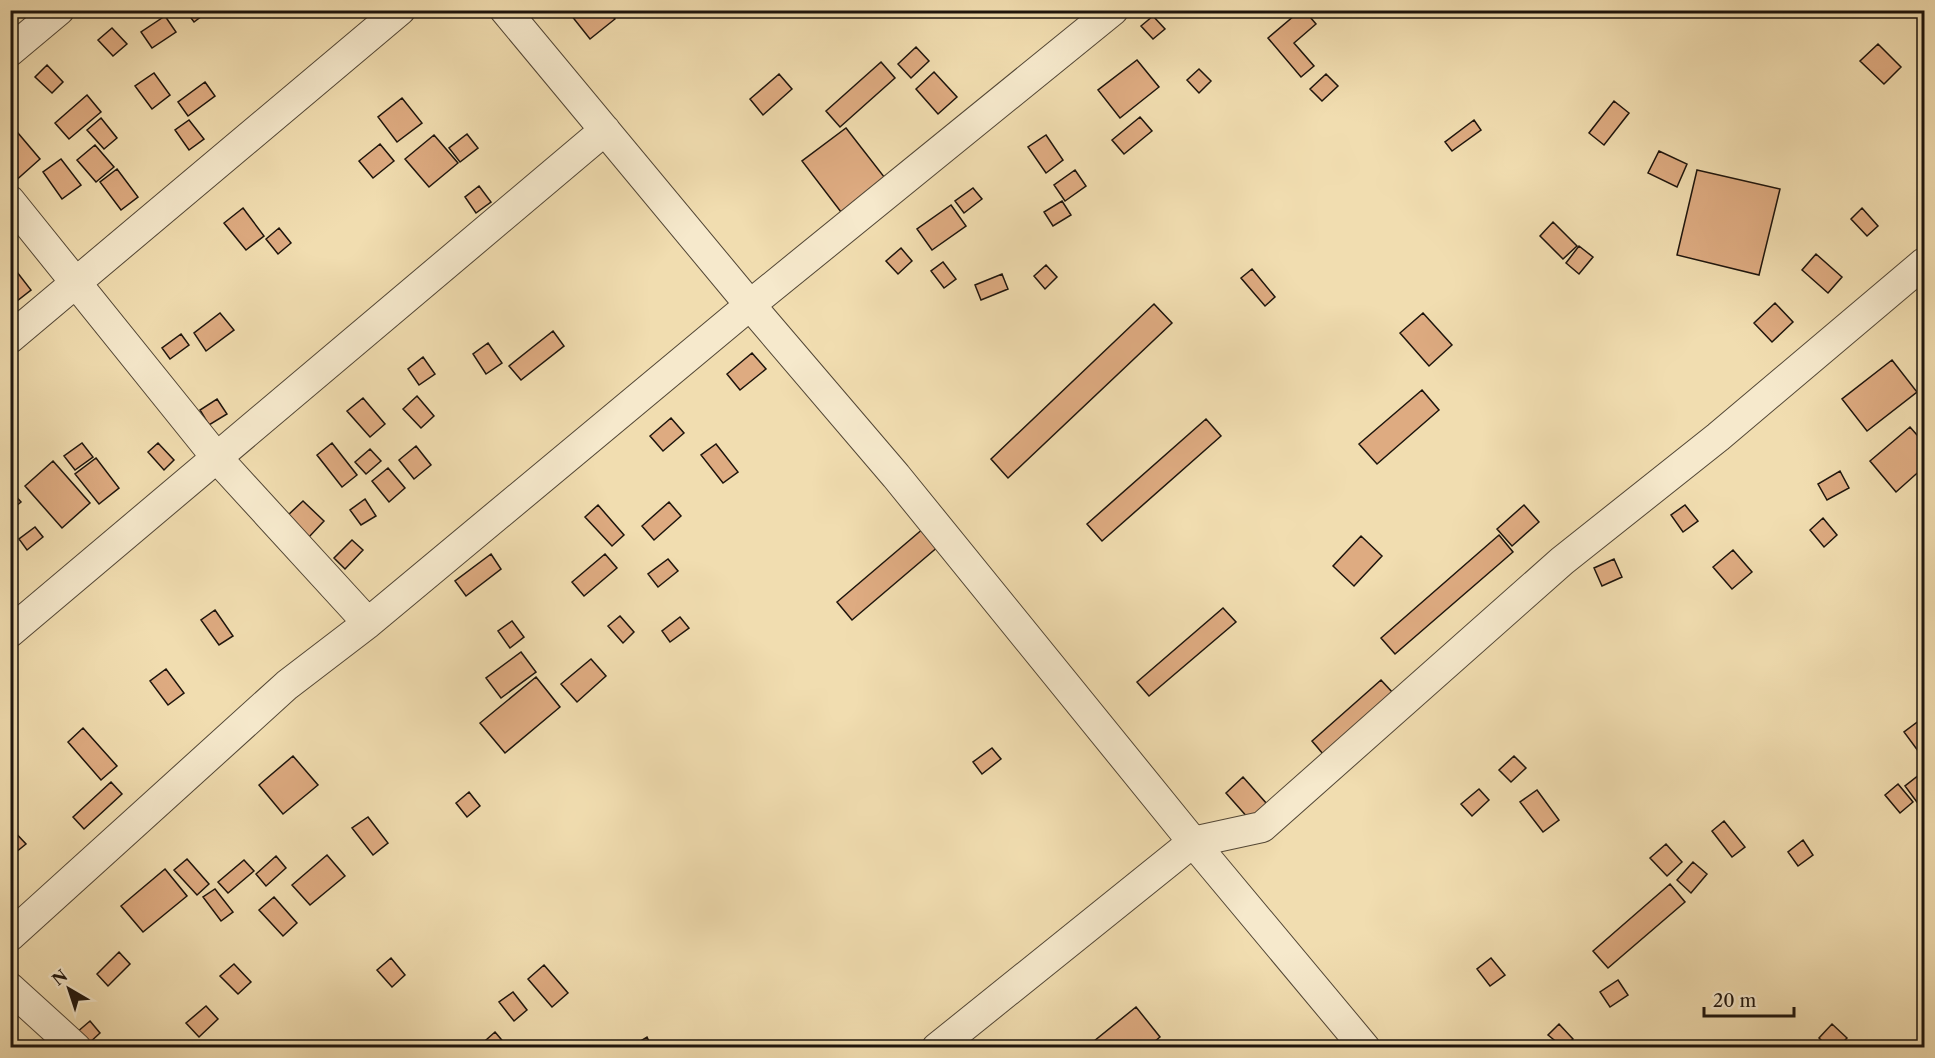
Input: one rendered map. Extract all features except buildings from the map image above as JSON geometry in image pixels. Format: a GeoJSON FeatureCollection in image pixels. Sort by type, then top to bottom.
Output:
{"type":"FeatureCollection","features":[{"type":"Feature","properties":{"kind":"street"},"geometry":{"type":"LineString","coordinates":[[10,51],[59,10]]}},
{"type":"Feature","properties":{"kind":"street"},"geometry":{"type":"LineString","coordinates":[[10,338],[400,10]]}},
{"type":"Feature","properties":{"kind":"street"},"geometry":{"type":"LineString","coordinates":[[505,10],[750,305],[896,476],[1193,842],[1365,1047]]}},
{"type":"Feature","properties":{"kind":"street"},"geometry":{"type":"LineString","coordinates":[[10,936],[287,685],[368,623],[750,305],[1113,10]]}},
{"type":"Feature","properties":{"kind":"street"},"geometry":{"type":"LineString","coordinates":[[10,632],[605,130]]}},
{"type":"Feature","properties":{"kind":"street"},"geometry":{"type":"LineString","coordinates":[[10,201],[217,458],[368,623]]}},
{"type":"Feature","properties":{"kind":"street"},"geometry":{"type":"LineString","coordinates":[[938,1047],[1193,842],[1262,827],[1562,561],[1718,437],[1924,263]]}},
{"type":"Feature","properties":{"kind":"street"},"geometry":{"type":"LineString","coordinates":[[10,988],[76,1047]]}}]}
